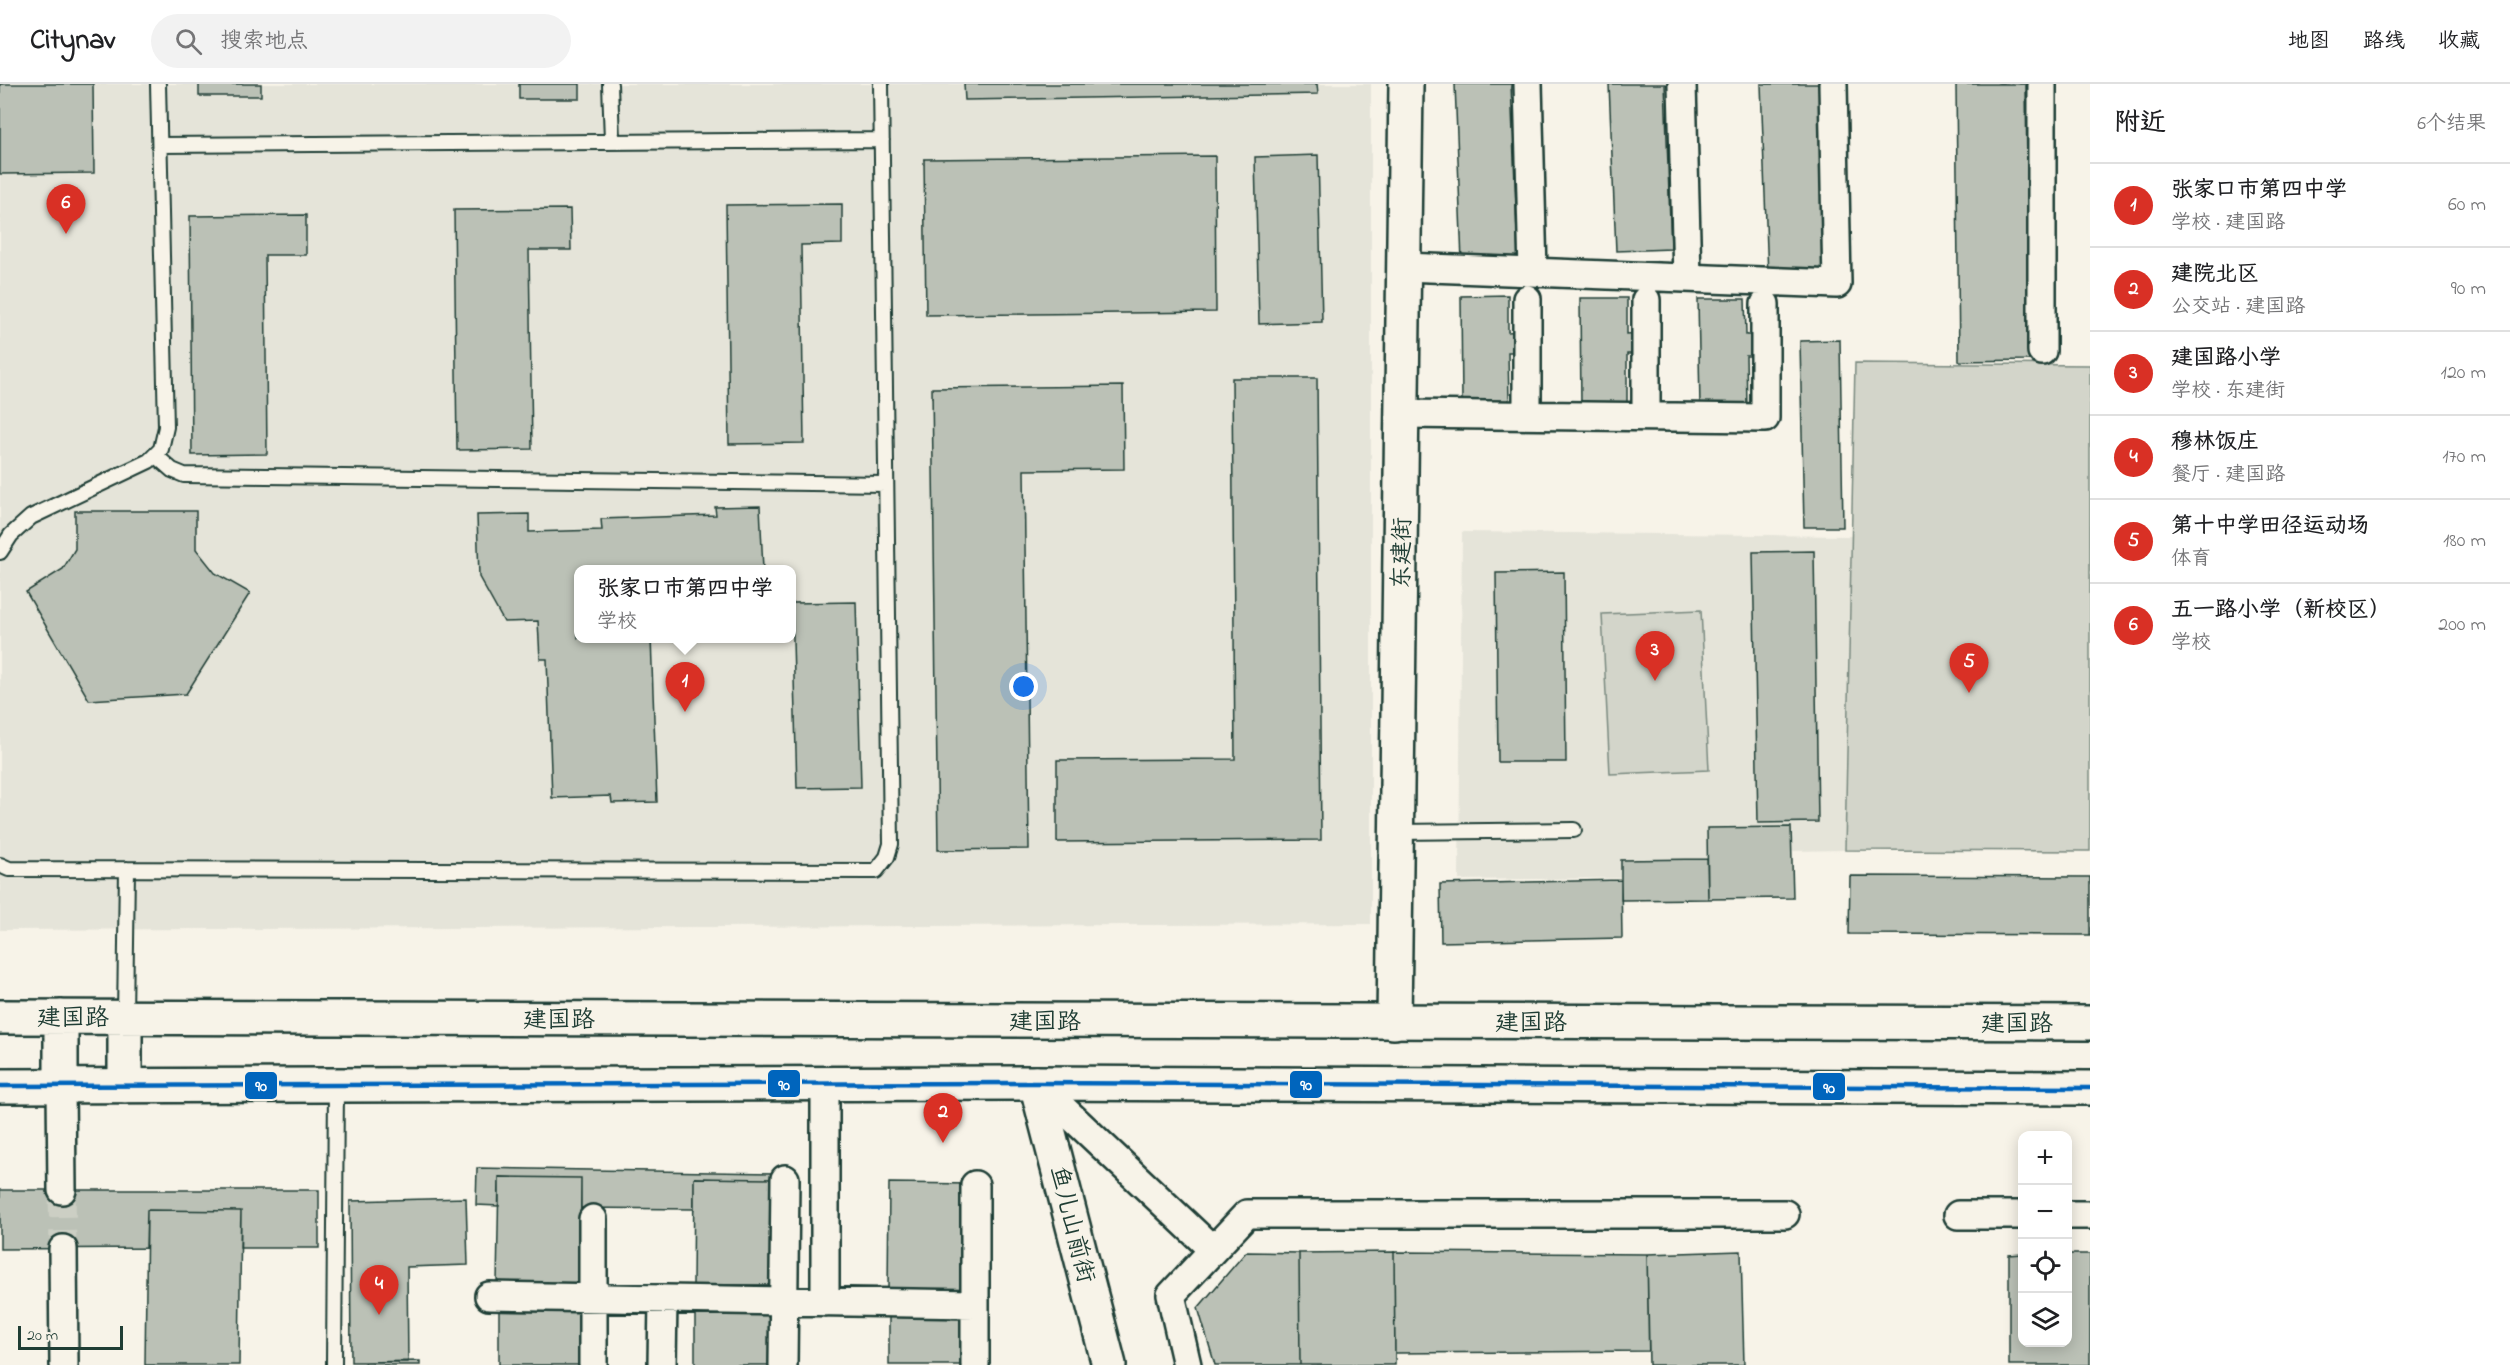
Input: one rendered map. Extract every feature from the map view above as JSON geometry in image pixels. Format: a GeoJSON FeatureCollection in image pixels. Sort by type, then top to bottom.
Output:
{"type":"FeatureCollection","features":[{"type":"Feature","properties":{"kind":"main road","name":"东建街"},"geometry":{"type":"LineString","coordinates":[[1395,1022],[1406,84]]}},
{"type":"Feature","properties":{"kind":"main road","name":"建国路"},"geometry":{"type":"LineString","coordinates":[[0,1017],[2090,1023]]}},
{"type":"Feature","properties":{"kind":"main road"},"geometry":{"type":"LineString","coordinates":[[61,1017],[61,1086]]}},
{"type":"Feature","properties":{"kind":"main road"},"geometry":{"type":"LineString","coordinates":[[125,1086],[126,1017]]}},
{"type":"Feature","properties":{"kind":"main road"},"geometry":{"type":"LineString","coordinates":[[0,1086],[1036,1083],[2090,1088]]}},
{"type":"Feature","properties":{"kind":"main road","name":"鱼儿山前街"},"geometry":{"type":"LineString","coordinates":[[1036,1083],[1109,1365]]}},
{"type":"Feature","properties":{"kind":"street"},"geometry":{"type":"LineString","coordinates":[[1528,84],[1533,272]]}},
{"type":"Feature","properties":{"kind":"street"},"geometry":{"type":"LineString","coordinates":[[1682,84],[1687,278]]}},
{"type":"Feature","properties":{"kind":"street"},"geometry":{"type":"LineString","coordinates":[[1404,267],[1837,284],[1833,84]]}},
{"type":"Feature","properties":{"kind":"street"},"geometry":{"type":"LineString","coordinates":[[2042,84],[2042,351]]}},
{"type":"Feature","properties":{"kind":"street"},"geometry":{"type":"LineString","coordinates":[[1527,299],[1527,414]]}},
{"type":"Feature","properties":{"kind":"street"},"geometry":{"type":"LineString","coordinates":[[1646,300],[1646,416]]}},
{"type":"Feature","properties":{"kind":"street"},"geometry":{"type":"LineString","coordinates":[[1402,414],[1765,418],[1766,304]]}},
{"type":"Feature","properties":{"kind":"street"},"geometry":{"type":"LineString","coordinates":[[1036,1083],[1213,1250]]}},
{"type":"Feature","properties":{"kind":"street"},"geometry":{"type":"LineString","coordinates":[[825,1084],[825,1302]]}},
{"type":"Feature","properties":{"kind":"street"},"geometry":{"type":"LineString","coordinates":[[61,1086],[62,1190]]}},
{"type":"Feature","properties":{"kind":"street"},"geometry":{"type":"LineString","coordinates":[[783,1365],[785,1179]]}},
{"type":"Feature","properties":{"kind":"street"},"geometry":{"type":"LineString","coordinates":[[975,1185],[975,1365]]}},
{"type":"Feature","properties":{"kind":"street"},"geometry":{"type":"LineString","coordinates":[[1187,1365],[1172,1295],[1246,1215],[1785,1214]]}},
{"type":"Feature","properties":{"kind":"street"},"geometry":{"type":"LineString","coordinates":[[1958,1215],[2018,1215]]}},
{"type":"Feature","properties":{"kind":"street"},"geometry":{"type":"LineString","coordinates":[[2072,1215],[2090,1215]]}},
{"type":"Feature","properties":{"kind":"street"},"geometry":{"type":"LineString","coordinates":[[593,1219],[593,1365]]}},
{"type":"Feature","properties":{"kind":"street"},"geometry":{"type":"LineString","coordinates":[[63,1249],[64,1365]]}},
{"type":"Feature","properties":{"kind":"street"},"geometry":{"type":"LineString","coordinates":[[489,1296],[975,1304]]}},
{"type":"Feature","properties":{"kind":"street"},"geometry":{"type":"LineString","coordinates":[[662,1365],[663,1299]]}},
{"type":"Feature","properties":{"kind":"lane"},"geometry":{"type":"LineString","coordinates":[[0,552],[11,535],[31,517],[149,461],[160,450],[166,427],[158,84]]}},
{"type":"Feature","properties":{"kind":"lane"},"geometry":{"type":"LineString","coordinates":[[610,84],[612,140]]}},
{"type":"Feature","properties":{"kind":"lane"},"geometry":{"type":"LineString","coordinates":[[0,865],[9,869],[876,871],[887,857],[891,844],[881,84]]}},
{"type":"Feature","properties":{"kind":"lane"},"geometry":{"type":"LineString","coordinates":[[160,145],[612,140],[882,140]]}},
{"type":"Feature","properties":{"kind":"lane"},"geometry":{"type":"LineString","coordinates":[[155,455],[172,470],[184,475],[886,484]]}},
{"type":"Feature","properties":{"kind":"lane"},"geometry":{"type":"LineString","coordinates":[[1397,832],[1574,830]]}},
{"type":"Feature","properties":{"kind":"lane"},"geometry":{"type":"LineString","coordinates":[[126,1017],[127,869]]}},
{"type":"Feature","properties":{"kind":"lane"},"geometry":{"type":"LineString","coordinates":[[334,1365],[336,1085]]}},
{"type":"Feature","properties":{"kind":"shaded area"},"geometry":{"type":"Polygon","coordinates":[[[0,84],[1371,84],[1371,924],[0,930],[0,84]]]}},
{"type":"Feature","properties":{"kind":"shaded area"},"geometry":{"type":"Polygon","coordinates":[[[1855,363],[2090,365],[2090,851],[1845,850],[1855,363]]]}},
{"type":"Feature","properties":{"kind":"shaded area"},"geometry":{"type":"Polygon","coordinates":[[[1462,532],[1851,536],[1845,850],[1792,851],[1791,827],[1707,828],[1707,859],[1621,860],[1621,878],[1459,880],[1462,532]]]}},
{"type":"Feature","properties":{"kind":"shaded area"},"geometry":{"type":"Polygon","coordinates":[[[1701,610],[1709,770],[1610,774],[1602,614],[1701,610]]]}},
{"type":"Feature","properties":{"kind":"building"},"geometry":{"type":"Polygon","coordinates":[[[0,84],[93,84],[94,173],[0,174],[0,84]]]}},
{"type":"Feature","properties":{"kind":"building"},"geometry":{"type":"Polygon","coordinates":[[[199,84],[261,84],[261,96],[199,96],[199,84]]]}},
{"type":"Feature","properties":{"kind":"building"},"geometry":{"type":"Polygon","coordinates":[[[519,84],[580,84],[580,99],[519,99],[519,84]]]}},
{"type":"Feature","properties":{"kind":"building"},"geometry":{"type":"Polygon","coordinates":[[[964,84],[1317,84],[1318,94],[965,100],[964,84]]]}},
{"type":"Feature","properties":{"kind":"building"},"geometry":{"type":"Polygon","coordinates":[[[1455,84],[1511,84],[1518,259],[1462,261],[1455,84]]]}},
{"type":"Feature","properties":{"kind":"building"},"geometry":{"type":"Polygon","coordinates":[[[1609,84],[1665,84],[1671,249],[1616,251],[1609,84]]]}},
{"type":"Feature","properties":{"kind":"building"},"geometry":{"type":"Polygon","coordinates":[[[1761,84],[1822,84],[1829,275],[1768,277],[1761,84]]]}},
{"type":"Feature","properties":{"kind":"building"},"geometry":{"type":"Polygon","coordinates":[[[1956,84],[2026,84],[2029,360],[1959,361],[1956,84]]]}},
{"type":"Feature","properties":{"kind":"building"},"geometry":{"type":"Polygon","coordinates":[[[1318,155],[1322,322],[1259,324],[1255,157],[1318,155]]]}},
{"type":"Feature","properties":{"kind":"building"},"geometry":{"type":"Polygon","coordinates":[[[1215,156],[1216,312],[926,315],[924,159],[1215,156]]]}},
{"type":"Feature","properties":{"kind":"building"},"geometry":{"type":"Polygon","coordinates":[[[842,204],[842,244],[801,245],[804,443],[729,444],[726,205],[842,204]]]}},
{"type":"Feature","properties":{"kind":"building"},"geometry":{"type":"Polygon","coordinates":[[[570,209],[571,250],[529,250],[532,449],[457,450],[454,210],[570,209]]]}},
{"type":"Feature","properties":{"kind":"building"},"geometry":{"type":"Polygon","coordinates":[[[306,215],[306,255],[265,255],[267,454],[192,455],[190,216],[306,215]]]}},
{"type":"Feature","properties":{"kind":"building"},"geometry":{"type":"Polygon","coordinates":[[[1508,295],[1508,332],[1521,331],[1522,352],[1508,352],[1509,402],[1462,403],[1461,296],[1508,295]]]}},
{"type":"Feature","properties":{"kind":"building"},"geometry":{"type":"Polygon","coordinates":[[[1580,298],[1627,298],[1627,334],[1640,333],[1640,354],[1627,354],[1627,405],[1581,406],[1580,298]]]}},
{"type":"Feature","properties":{"kind":"building"},"geometry":{"type":"Polygon","coordinates":[[[1698,299],[1745,299],[1746,335],[1759,335],[1759,356],[1746,356],[1747,406],[1700,407],[1698,299]]]}},
{"type":"Feature","properties":{"kind":"building"},"geometry":{"type":"Polygon","coordinates":[[[1840,340],[1843,527],[1804,527],[1800,341],[1840,340]]]}},
{"type":"Feature","properties":{"kind":"building"},"geometry":{"type":"Polygon","coordinates":[[[1232,378],[1317,378],[1321,840],[1057,842],[1057,760],[1235,759],[1232,378]]]}},
{"type":"Feature","properties":{"kind":"building"},"geometry":{"type":"Polygon","coordinates":[[[1123,386],[1124,469],[1024,470],[1029,849],[938,850],[932,388],[1123,386]]]}},
{"type":"Feature","properties":{"kind":"building"},"geometry":{"type":"Polygon","coordinates":[[[760,506],[763,565],[574,565],[574,643],[651,643],[657,802],[612,803],[611,796],[552,798],[547,659],[540,659],[538,621],[504,622],[479,577],[477,515],[529,514],[529,532],[602,530],[601,519],[716,515],[715,507],[760,506]]]}},
{"type":"Feature","properties":{"kind":"building"},"geometry":{"type":"Polygon","coordinates":[[[75,511],[196,511],[196,549],[215,573],[250,593],[186,694],[89,700],[26,592],[63,569],[75,549],[75,511]]]}},
{"type":"Feature","properties":{"kind":"building"},"geometry":{"type":"Polygon","coordinates":[[[1814,551],[1818,822],[1758,823],[1753,552],[1814,551]]]}},
{"type":"Feature","properties":{"kind":"building"},"geometry":{"type":"Polygon","coordinates":[[[1564,572],[1566,762],[1498,762],[1496,573],[1564,572]]]}},
{"type":"Feature","properties":{"kind":"building"},"geometry":{"type":"Polygon","coordinates":[[[856,602],[861,787],[797,788],[793,643],[796,643],[796,603],[856,602]]]}},
{"type":"Feature","properties":{"kind":"building"},"geometry":{"type":"Polygon","coordinates":[[[1791,827],[1793,898],[1708,899],[1707,828],[1791,827]]]}},
{"type":"Feature","properties":{"kind":"building"},"geometry":{"type":"Polygon","coordinates":[[[1707,859],[1708,899],[1621,900],[1621,860],[1707,859]]]}},
{"type":"Feature","properties":{"kind":"building"},"geometry":{"type":"Polygon","coordinates":[[[1850,876],[2090,877],[2090,935],[1849,934],[1850,876]]]}},
{"type":"Feature","properties":{"kind":"building"},"geometry":{"type":"Polygon","coordinates":[[[1621,880],[1622,938],[1441,942],[1440,884],[1621,880]]]}},
{"type":"Feature","properties":{"kind":"building"},"geometry":{"type":"Polygon","coordinates":[[[477,1168],[776,1173],[777,1179],[694,1178],[694,1209],[581,1208],[581,1178],[499,1177],[499,1206],[476,1205],[477,1168]]]}},
{"type":"Feature","properties":{"kind":"building"},"geometry":{"type":"Polygon","coordinates":[[[499,1177],[581,1178],[580,1284],[497,1283],[499,1177]]]}},
{"type":"Feature","properties":{"kind":"building"},"geometry":{"type":"Polygon","coordinates":[[[694,1178],[777,1179],[775,1285],[693,1285],[694,1178]]]}},
{"type":"Feature","properties":{"kind":"building"},"geometry":{"type":"Polygon","coordinates":[[[889,1183],[972,1184],[970,1291],[888,1290],[889,1183]]]}},
{"type":"Feature","properties":{"kind":"building"},"geometry":{"type":"Polygon","coordinates":[[[0,1190],[319,1190],[319,1248],[240,1248],[241,1211],[147,1210],[146,1248],[0,1249],[0,1190]]]}},
{"type":"Feature","properties":{"kind":"building"},"geometry":{"type":"Polygon","coordinates":[[[466,1198],[468,1265],[407,1267],[408,1362],[351,1362],[350,1201],[466,1198]]]}},
{"type":"Feature","properties":{"kind":"building"},"geometry":{"type":"Polygon","coordinates":[[[147,1210],[241,1211],[239,1365],[145,1365],[147,1210]]]}},
{"type":"Feature","properties":{"kind":"building"},"geometry":{"type":"Polygon","coordinates":[[[1741,1251],[1744,1365],[1649,1365],[1647,1254],[1741,1251]]]}},
{"type":"Feature","properties":{"kind":"building"},"geometry":{"type":"Polygon","coordinates":[[[1246,1252],[1299,1253],[1300,1365],[1215,1365],[1198,1308],[1246,1252]]]}},
{"type":"Feature","properties":{"kind":"building"},"geometry":{"type":"Polygon","coordinates":[[[1394,1252],[1395,1365],[1300,1365],[1299,1253],[1394,1252]]]}},
{"type":"Feature","properties":{"kind":"building"},"geometry":{"type":"Polygon","coordinates":[[[1394,1252],[1647,1254],[1649,1351],[1395,1353],[1394,1252]]]}},
{"type":"Feature","properties":{"kind":"building"},"geometry":{"type":"Polygon","coordinates":[[[2018,1254],[2018,1347],[2072,1347],[2072,1254],[2090,1254],[2090,1365],[2009,1365],[2009,1255],[2018,1254]]]}},
{"type":"Feature","properties":{"kind":"building"},"geometry":{"type":"Polygon","coordinates":[[[499,1310],[579,1310],[579,1365],[499,1365],[499,1310]]]}},
{"type":"Feature","properties":{"kind":"building"},"geometry":{"type":"Polygon","coordinates":[[[695,1311],[774,1311],[774,1365],[695,1365],[695,1311]]]}},
{"type":"Feature","properties":{"kind":"building"},"geometry":{"type":"Polygon","coordinates":[[[889,1316],[969,1316],[969,1365],[889,1365],[889,1316]]]}},
{"type":"Feature","properties":{"kind":"building"},"geometry":{"type":"Polygon","coordinates":[[[420,1361],[420,1365],[365,1365],[365,1362],[420,1361]]]}},
{"type":"Feature","properties":{"kind":"tunnel"},"geometry":{"type":"LineString","coordinates":[[62,1190],[63,1249]]}},
{"type":"Feature","properties":{"kind":"transit line","name":"90"},"geometry":{"type":"LineString","coordinates":[[0,1086],[1036,1083],[2090,1088]]}},
{"type":"Feature","properties":{"kind":"place","name":"五一路小学（新校区）"},"geometry":{"type":"Point","coordinates":[66,234]}},
{"type":"Feature","properties":{"kind":"place","name":"建国路小学"},"geometry":{"type":"Point","coordinates":[1655,681]}},
{"type":"Feature","properties":{"kind":"place","name":"第十中学田径运动场"},"geometry":{"type":"Point","coordinates":[1969,693]}},
{"type":"Feature","properties":{"kind":"place","name":"张家口市第四中学"},"geometry":{"type":"Point","coordinates":[685,712]}},
{"type":"Feature","properties":{"kind":"place","name":"建院北区"},"geometry":{"type":"Point","coordinates":[943,1143]}},
{"type":"Feature","properties":{"kind":"place","name":"穆林饭庄"},"geometry":{"type":"Point","coordinates":[379,1315]}}]}
